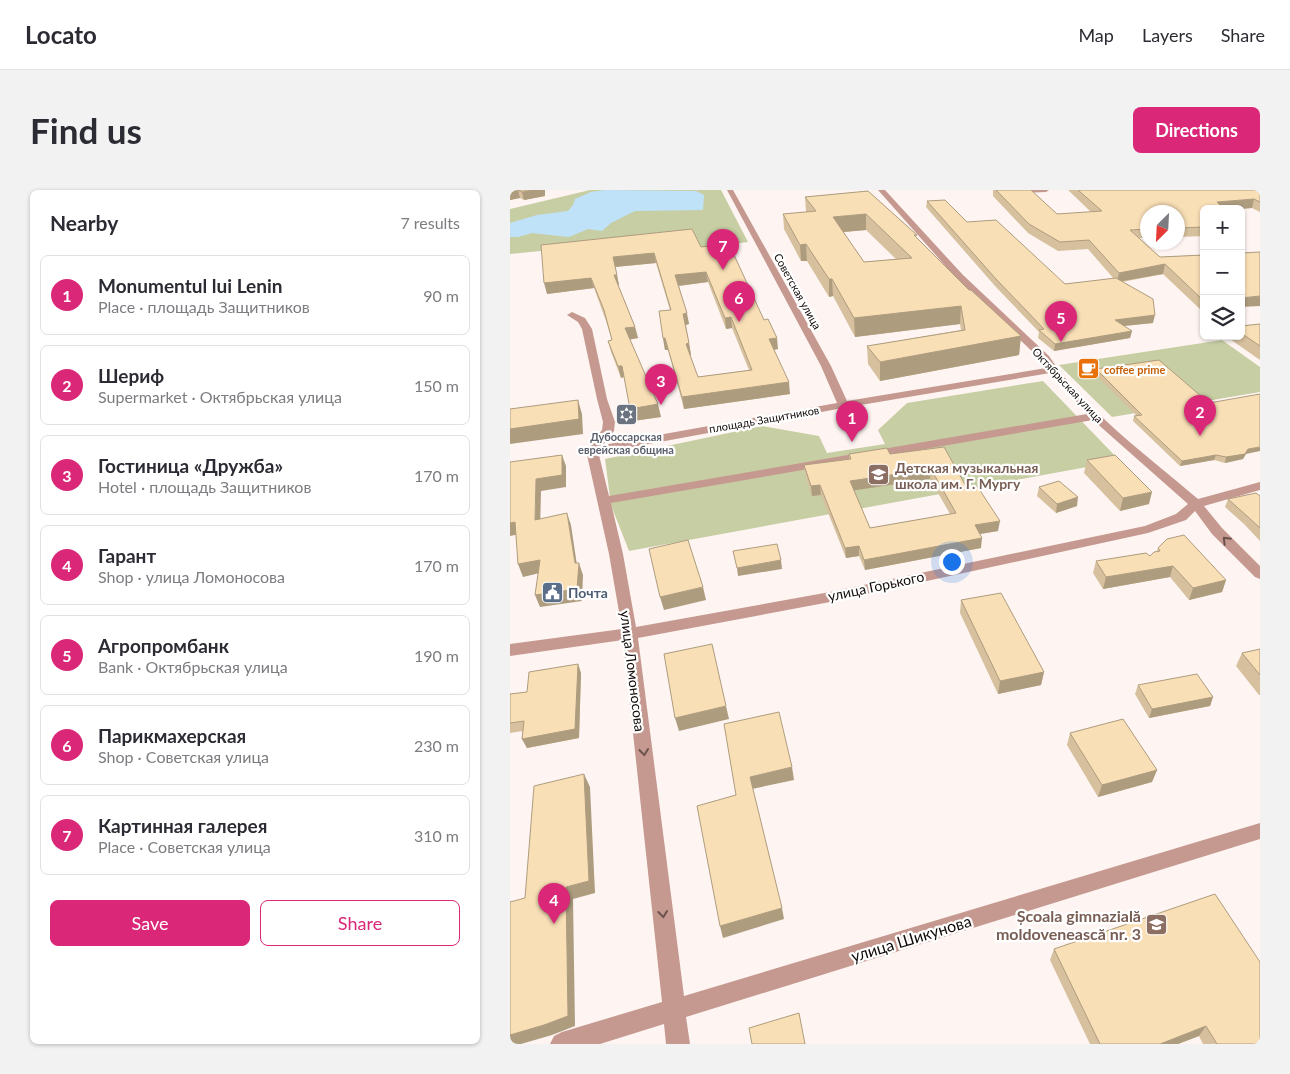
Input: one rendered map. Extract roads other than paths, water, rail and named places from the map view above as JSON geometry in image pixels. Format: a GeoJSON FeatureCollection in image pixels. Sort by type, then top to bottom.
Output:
{"type":"FeatureCollection","features":[{"type":"Feature","properties":{"kind":"street","name":"Советская улица"},"geometry":{"type":"LineString","coordinates":[[730,190],[826,366],[843,405]]}},
{"type":"Feature","properties":{"kind":"street","name":"Октябрьская улица"},"geometry":{"type":"LineString","coordinates":[[881,190],[960,277],[1045,358],[1052,370],[1095,416],[1196,504],[1217,531],[1260,574]]}},
{"type":"Feature","properties":{"kind":"street"},"geometry":{"type":"LineString","coordinates":[[1024,192],[1046,190]]}},
{"type":"Feature","properties":{"kind":"street"},"geometry":{"type":"LineString","coordinates":[[572,315],[582,320],[587,329],[602,399],[609,422],[608,431],[599,441],[595,450]]}},
{"type":"Feature","properties":{"kind":"street","name":"площадь Защитников"},"geometry":{"type":"LineString","coordinates":[[595,450],[843,405],[1052,370]]}},
{"type":"Feature","properties":{"kind":"street"},"geometry":{"type":"LineString","coordinates":[[603,501],[1095,416]]}},
{"type":"Feature","properties":{"kind":"street","name":"улица Ломоносова"},"geometry":{"type":"LineString","coordinates":[[595,450],[594,462],[616,554],[630,634],[678,1044]]}},
{"type":"Feature","properties":{"kind":"street","name":"улица Горького"},"geometry":{"type":"LineString","coordinates":[[510,650],[630,634],[833,596],[1148,529],[1182,517],[1196,504],[1260,486]]}},
{"type":"Feature","properties":{"kind":"street","name":"улица Шикунова"},"geometry":{"type":"LineString","coordinates":[[562,1044],[1260,831]]}},
{"type":"Feature","properties":{"kind":"water"},"geometry":{"type":"Polygon","coordinates":[[[605,190],[696,191],[704,195],[703,210],[635,211],[611,223],[602,231],[588,229],[569,237],[532,233],[510,237],[510,223],[537,215],[568,211],[575,199],[591,192],[605,190]]]}},
{"type":"Feature","properties":{"kind":"place","name":"Картинная галерея"},"geometry":{"type":"Point","coordinates":[723,270]}},
{"type":"Feature","properties":{"kind":"place","name":"Парикмахерская"},"geometry":{"type":"Point","coordinates":[739,322]}},
{"type":"Feature","properties":{"kind":"place","name":"Агропромбанк"},"geometry":{"type":"Point","coordinates":[1061,342]}},
{"type":"Feature","properties":{"kind":"place","name":"coffee prime"},"geometry":{"type":"Point","coordinates":[1088,369]}},
{"type":"Feature","properties":{"kind":"place","name":"Гостиница «Дружба»"},"geometry":{"type":"Point","coordinates":[661,405]}},
{"type":"Feature","properties":{"kind":"place","name":"Дубоссарская еврейская община"},"geometry":{"type":"Point","coordinates":[626,415]}},
{"type":"Feature","properties":{"kind":"place","name":"Шериф"},"geometry":{"type":"Point","coordinates":[1200,436]}},
{"type":"Feature","properties":{"kind":"place","name":"Monumentul lui Lenin"},"geometry":{"type":"Point","coordinates":[852,442]}},
{"type":"Feature","properties":{"kind":"place","name":"Детская музыкальная школа им. Г. Мургу"},"geometry":{"type":"Point","coordinates":[879,475]}},
{"type":"Feature","properties":{"kind":"place","name":"Почта"},"geometry":{"type":"Point","coordinates":[552,592]}},
{"type":"Feature","properties":{"kind":"place","name":"Гарант"},"geometry":{"type":"Point","coordinates":[554,924]}},
{"type":"Feature","properties":{"kind":"place","name":"Școala gimnazială moldovenească nr. 3"},"geometry":{"type":"Point","coordinates":[1157,924]}}]}
